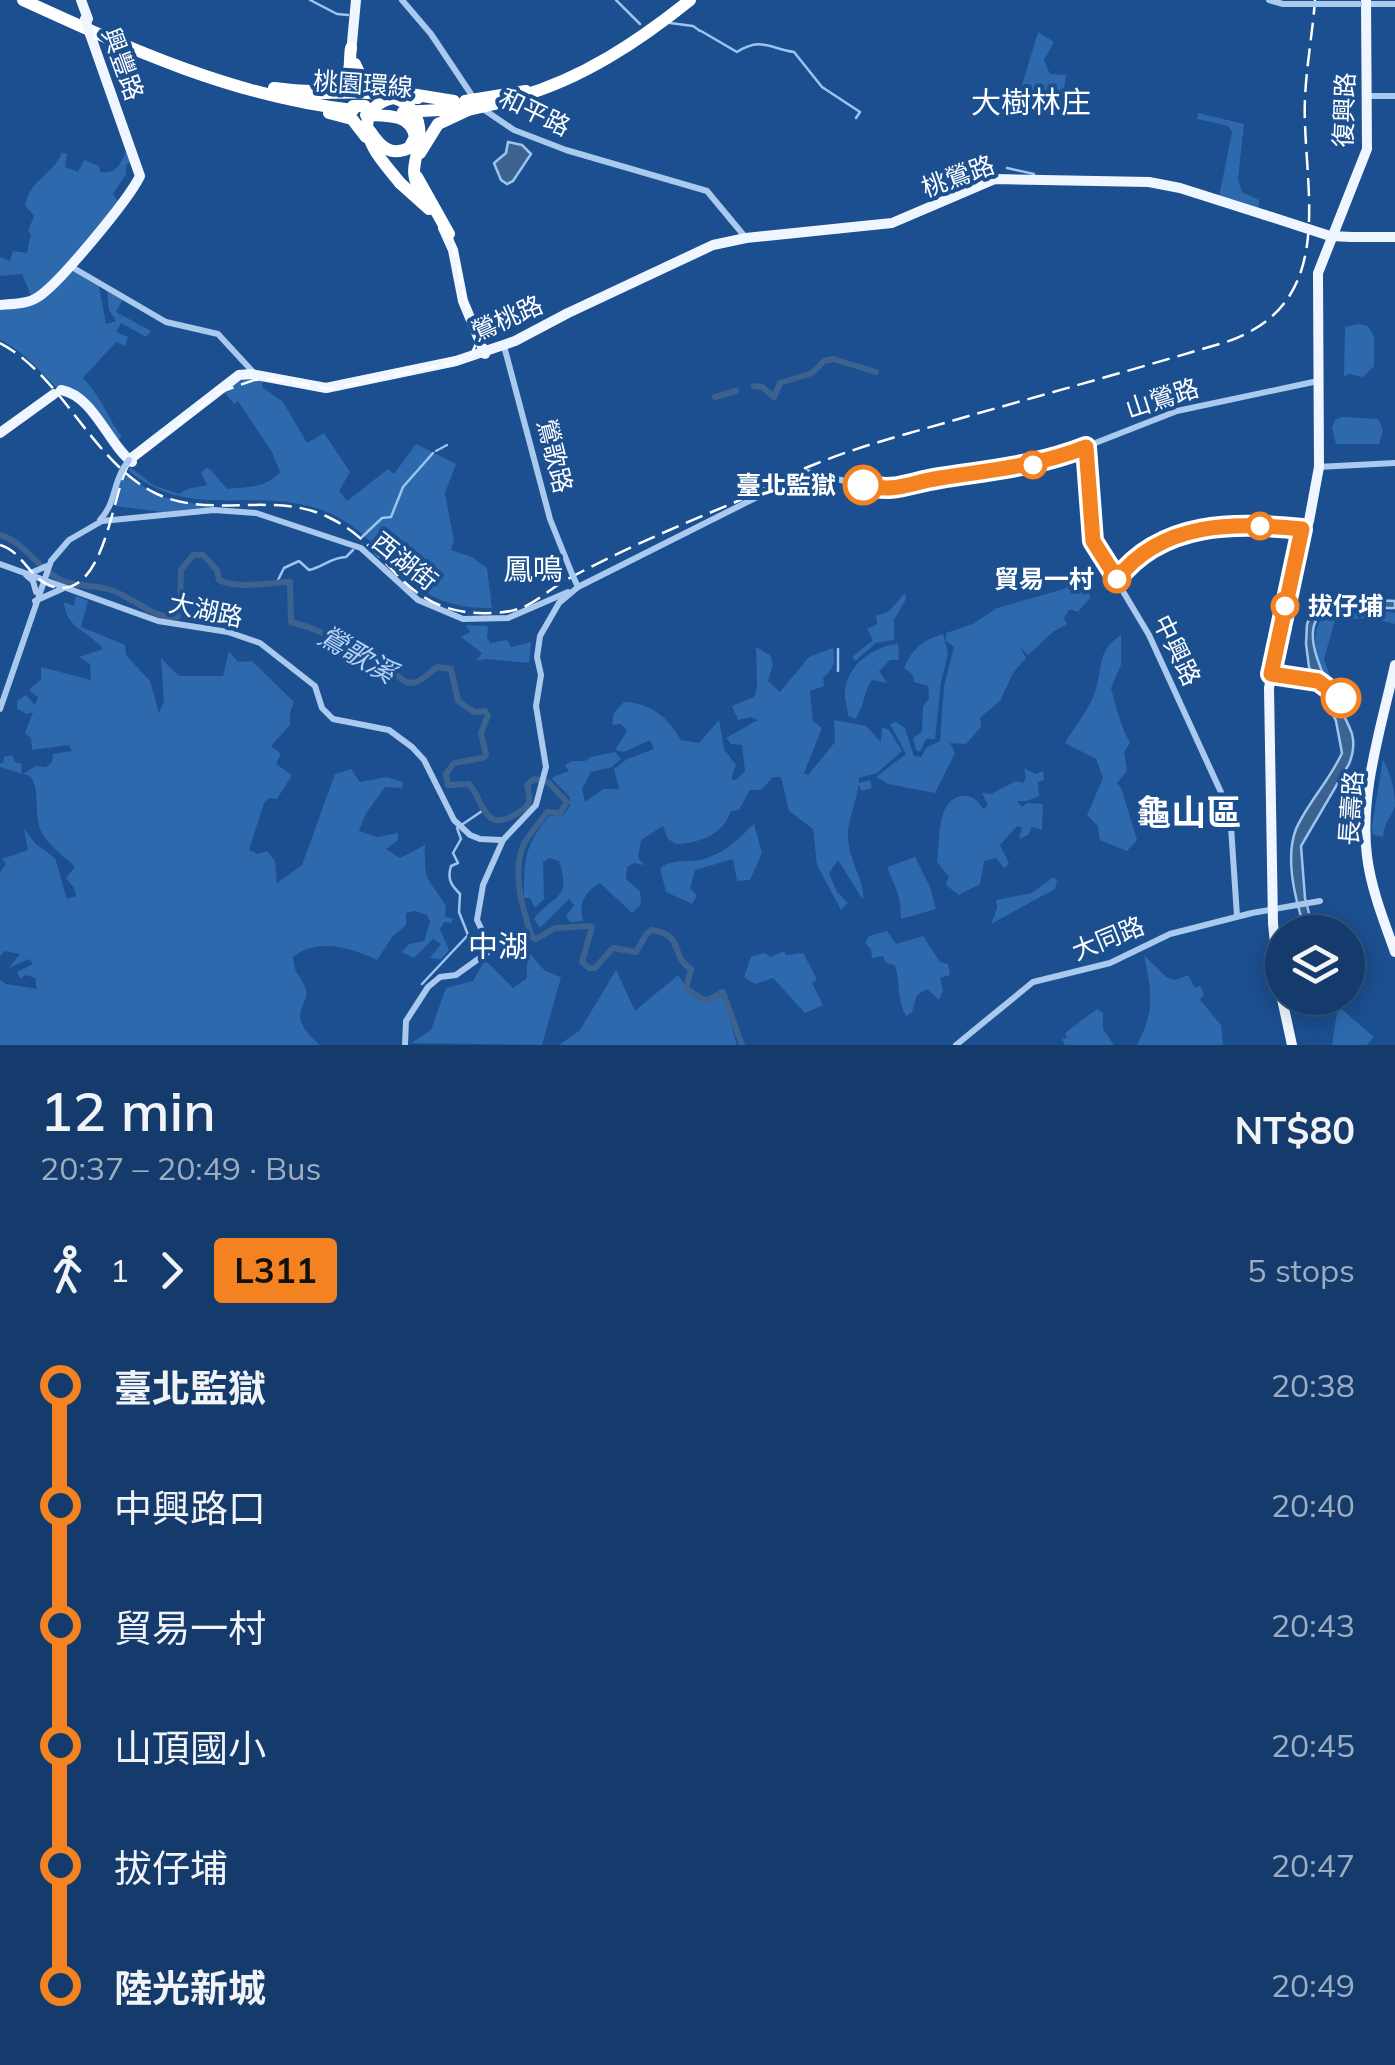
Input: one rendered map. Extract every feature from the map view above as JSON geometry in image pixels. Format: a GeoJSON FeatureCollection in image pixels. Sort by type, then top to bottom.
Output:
{"type":"FeatureCollection","features":[{"type":"Feature","properties":{"kind":"highway","name":"桃園環線"},"geometry":{"type":"LineString","coordinates":[[23,0],[170,64],[297,102],[361,113],[464,105]]}},
{"type":"Feature","properties":{"kind":"highway","name":"桃園環線"},"geometry":{"type":"LineString","coordinates":[[34,0],[236,84]]}},
{"type":"Feature","properties":{"kind":"highway"},"geometry":{"type":"LineString","coordinates":[[383,164],[406,154],[439,120],[464,105],[526,90],[570,73],[687,0]]}},
{"type":"Feature","properties":{"kind":"highway"},"geometry":{"type":"LineString","coordinates":[[400,183],[375,151],[368,131],[372,110],[381,101],[397,96],[464,105],[511,99],[548,87],[642,36],[687,0]]}},
{"type":"Feature","properties":{"kind":"highway"},"geometry":{"type":"LineString","coordinates":[[274,88],[317,90],[341,84],[348,76],[350,48]]}},
{"type":"Feature","properties":{"kind":"highway"},"geometry":{"type":"LineString","coordinates":[[356,64],[363,81],[387,90]]}},
{"type":"Feature","properties":{"kind":"highway"},"geometry":{"type":"LineString","coordinates":[[236,84],[314,93],[376,93],[403,102],[418,127],[413,171],[418,193]]}},
{"type":"Feature","properties":{"kind":"highway"},"geometry":{"type":"LineString","coordinates":[[236,84],[282,105],[354,121],[378,159],[436,212]]}},
{"type":"Feature","properties":{"kind":"highway"},"geometry":{"type":"LineString","coordinates":[[356,87],[464,105]]}},
{"type":"Feature","properties":{"kind":"highway"},"geometry":{"type":"LineString","coordinates":[[262,97],[361,113]]}},
{"type":"Feature","properties":{"kind":"highway"},"geometry":{"type":"LineString","coordinates":[[450,234],[418,180],[418,157],[438,124],[464,105]]}},
{"type":"Feature","properties":{"kind":"main road","name":"興豐路"},"geometry":{"type":"LineString","coordinates":[[69,266],[142,176],[79,0]]}},
{"type":"Feature","properties":{"kind":"main road"},"geometry":{"type":"LineString","coordinates":[[358,0],[350,48],[363,136],[383,164],[437,214],[450,234],[466,302],[486,353]]}},
{"type":"Feature","properties":{"kind":"main road"},"geometry":{"type":"LineString","coordinates":[[358,0],[356,87],[361,113],[383,164],[436,212],[451,245],[463,302],[486,353]]}},
{"type":"Feature","properties":{"kind":"main road","name":"復興路"},"geometry":{"type":"LineString","coordinates":[[1318,381],[1318,273],[1367,149],[1364,2]]}},
{"type":"Feature","properties":{"kind":"main road","name":"桃鶯路"},"geometry":{"type":"LineString","coordinates":[[568,312],[723,242],[892,223],[993,179],[1150,182],[1330,236],[1395,237]]}},
{"type":"Feature","properties":{"kind":"main road"},"geometry":{"type":"LineString","coordinates":[[0,305],[34,300],[69,266]]}},
{"type":"Feature","properties":{"kind":"main road","name":"鶯桃路"},"geometry":{"type":"LineString","coordinates":[[245,369],[258,376],[329,388],[486,353],[568,312]]}},
{"type":"Feature","properties":{"kind":"main road"},"geometry":{"type":"LineString","coordinates":[[130,461],[245,369]]}},
{"type":"Feature","properties":{"kind":"main road"},"geometry":{"type":"LineString","coordinates":[[130,461],[232,382],[258,376]]}},
{"type":"Feature","properties":{"kind":"main road"},"geometry":{"type":"LineString","coordinates":[[1292,1045],[1279,985],[1272,909],[1269,688],[1294,564],[1309,522],[1317,467],[1318,381]]}},
{"type":"Feature","properties":{"kind":"main road"},"geometry":{"type":"LineString","coordinates":[[0,433],[58,392],[71,392],[130,461]]}},
{"type":"Feature","properties":{"kind":"main road","name":"長壽路"},"geometry":{"type":"LineString","coordinates":[[1395,665],[1368,836],[1373,874],[1395,943]]}},
{"type":"Feature","properties":{"kind":"main road","name":"長壽路"},"geometry":{"type":"LineString","coordinates":[[1392,685],[1368,797],[1366,843],[1369,869],[1395,952]]}},
{"type":"Feature","properties":{"kind":"street","name":"和平路"},"geometry":{"type":"LineString","coordinates":[[402,0],[486,112],[514,130],[566,150],[706,191],[746,238]]}},
{"type":"Feature","properties":{"kind":"street"},"geometry":{"type":"LineString","coordinates":[[1269,0],[1283,4],[1395,4]]}},
{"type":"Feature","properties":{"kind":"street"},"geometry":{"type":"LineString","coordinates":[[1367,96],[1395,96]]}},
{"type":"Feature","properties":{"kind":"street"},"geometry":{"type":"LineString","coordinates":[[69,266],[166,322],[213,332],[223,338],[245,369]]}},
{"type":"Feature","properties":{"kind":"street","name":"鶯歌路"},"geometry":{"type":"LineString","coordinates":[[504,347],[550,519],[578,587]]}},
{"type":"Feature","properties":{"kind":"street","name":"山鶯路"},"geometry":{"type":"LineString","coordinates":[[578,587],[804,473],[894,490],[921,481],[1044,463],[1190,407],[1318,381]]}},
{"type":"Feature","properties":{"kind":"street","name":"中興路"},"geometry":{"type":"LineString","coordinates":[[1086,447],[1093,541],[1149,636],[1230,812],[1237,916]]}},
{"type":"Feature","properties":{"kind":"street"},"geometry":{"type":"LineString","coordinates":[[42,580],[69,540],[101,520],[111,508],[120,475],[130,461]]}},
{"type":"Feature","properties":{"kind":"street"},"geometry":{"type":"LineString","coordinates":[[1317,467],[1395,461]]}},
{"type":"Feature","properties":{"kind":"street","name":"西湖街"},"geometry":{"type":"LineString","coordinates":[[101,520],[236,510],[354,544],[418,600],[463,619],[508,618],[578,587]]}},
{"type":"Feature","properties":{"kind":"street"},"geometry":{"type":"LineString","coordinates":[[0,701],[46,566],[67,538],[101,520]]}},
{"type":"Feature","properties":{"kind":"street","name":"大湖路"},"geometry":{"type":"LineString","coordinates":[[0,564],[158,621],[212,629],[260,643],[315,686],[322,708],[333,719],[389,730],[400,736],[424,760],[436,789],[446,798],[459,825],[475,838],[502,840]]}},
{"type":"Feature","properties":{"kind":"street"},"geometry":{"type":"LineString","coordinates":[[0,709],[35,598],[29,574],[46,566]]}},
{"type":"Feature","properties":{"kind":"street"},"geometry":{"type":"LineString","coordinates":[[406,1045],[406,1020],[428,986],[440,977],[467,968],[485,955],[489,946],[477,920],[483,886],[502,840],[536,805],[546,766],[536,706],[541,676],[539,640],[560,603],[578,587]]}},
{"type":"Feature","properties":{"kind":"street"},"geometry":{"type":"LineString","coordinates":[[35,598],[65,588]]}},
{"type":"Feature","properties":{"kind":"street","name":"大同路"},"geometry":{"type":"LineString","coordinates":[[956,1045],[1033,982],[1096,968],[1170,934],[1318,901]]}},
{"type":"Feature","properties":{"kind":"shaded area"},"geometry":{"type":"Polygon","coordinates":[[[1038,32],[1054,42],[1044,60],[1050,74],[1066,75],[1062,103],[1020,92],[1038,32]]]}},
{"type":"Feature","properties":{"kind":"shaded area"},"geometry":{"type":"Polygon","coordinates":[[[1198,113],[1244,124],[1238,179],[1242,192],[1259,200],[1259,209],[1219,197],[1232,132],[1228,126],[1197,119],[1198,113]]]}},
{"type":"Feature","properties":{"kind":"shaded area"},"geometry":{"type":"Polygon","coordinates":[[[508,142],[522,145],[531,154],[507,184],[494,163],[506,153],[508,142]]]}},
{"type":"Feature","properties":{"kind":"shaded area"},"geometry":{"type":"Polygon","coordinates":[[[127,149],[133,160],[126,165],[126,174],[113,194],[119,203],[43,291],[32,298],[22,274],[0,276],[0,257],[10,261],[13,251],[27,253],[31,234],[28,231],[34,216],[25,205],[28,196],[62,153],[67,154],[65,167],[78,172],[84,160],[99,166],[100,172],[110,172],[127,149]]]}},
{"type":"Feature","properties":{"kind":"shaded area"},"geometry":{"type":"Polygon","coordinates":[[[71,270],[99,286],[106,324],[116,321],[109,310],[107,291],[123,299],[116,312],[151,331],[146,337],[121,323],[116,332],[128,337],[125,346],[116,342],[83,378],[122,437],[115,442],[97,419],[0,340],[0,307],[28,304],[71,270]]]}},
{"type":"Feature","properties":{"kind":"shaded area"},"geometry":{"type":"Polygon","coordinates":[[[1368,326],[1374,337],[1374,366],[1363,377],[1344,377],[1345,327],[1368,326]]]}},
{"type":"Feature","properties":{"kind":"shaded area"},"geometry":{"type":"Polygon","coordinates":[[[245,378],[263,380],[262,387],[283,402],[307,443],[324,433],[350,472],[339,491],[347,501],[388,469],[394,474],[416,444],[456,464],[445,493],[454,541],[451,550],[472,557],[487,568],[492,608],[460,606],[435,597],[414,584],[363,535],[319,509],[294,503],[174,495],[151,486],[128,470],[130,467],[153,485],[179,494],[207,485],[201,473],[206,468],[227,489],[256,486],[275,477],[280,472],[272,452],[238,401],[234,404],[224,392],[245,378]]]}},
{"type":"Feature","properties":{"kind":"shaded area"},"geometry":{"type":"Polygon","coordinates":[[[1342,417],[1378,419],[1383,430],[1379,444],[1336,444],[1332,427],[1342,417]]]}},
{"type":"Feature","properties":{"kind":"shaded area"},"geometry":{"type":"Polygon","coordinates":[[[125,473],[157,496],[217,508],[162,512],[115,506],[118,483],[125,473]]]}},
{"type":"Feature","properties":{"kind":"shaded area"},"geometry":{"type":"Polygon","coordinates":[[[1077,580],[1090,585],[1090,598],[1078,612],[1070,609],[1064,618],[1067,624],[1028,655],[1020,647],[1026,658],[1013,673],[1000,701],[980,718],[981,727],[966,744],[950,743],[955,753],[935,793],[888,784],[876,777],[906,754],[890,724],[896,722],[905,728],[914,756],[921,757],[927,747],[940,741],[944,686],[954,647],[946,641],[946,633],[973,624],[997,608],[1064,589],[1077,580]]]}},
{"type":"Feature","properties":{"kind":"shaded area"},"geometry":{"type":"Polygon","coordinates":[[[905,593],[906,599],[894,620],[894,640],[876,643],[855,661],[852,657],[873,640],[867,629],[877,624],[876,616],[889,611],[905,593]]]}},
{"type":"Feature","properties":{"kind":"shaded area"},"geometry":{"type":"Polygon","coordinates":[[[76,596],[88,601],[81,627],[125,645],[126,655],[150,681],[159,713],[164,701],[161,658],[179,676],[223,676],[229,651],[238,662],[252,661],[294,702],[290,725],[271,746],[281,754],[276,764],[292,775],[277,799],[269,798],[264,803],[249,850],[258,854],[267,851],[275,861],[277,883],[302,865],[335,774],[351,769],[360,782],[387,777],[403,782],[402,788],[385,787],[366,813],[359,831],[377,837],[398,833],[398,840],[386,849],[400,858],[425,845],[428,879],[446,906],[445,916],[453,919],[451,923],[444,922],[440,929],[449,950],[441,959],[430,958],[441,944],[433,939],[414,958],[402,952],[409,944],[424,941],[430,922],[427,915],[415,911],[406,913],[406,925],[377,960],[324,946],[293,957],[306,994],[300,1017],[302,1025],[320,1045],[0,1045],[0,980],[37,989],[35,978],[26,975],[20,979],[17,972],[33,964],[29,959],[9,968],[20,954],[4,951],[0,957],[0,872],[6,864],[2,859],[28,850],[24,829],[55,858],[67,899],[76,896],[66,878],[75,867],[41,831],[33,782],[23,774],[36,766],[46,767],[53,754],[72,751],[69,745],[32,750],[31,738],[25,733],[33,712],[27,714],[17,709],[17,701],[26,695],[35,705],[38,697],[29,690],[41,679],[41,667],[91,680],[90,664],[79,657],[103,649],[73,624],[64,602],[74,606],[76,596]]]}},
{"type":"Feature","properties":{"kind":"shaded area"},"geometry":{"type":"Polygon","coordinates":[[[1348,599],[1395,601],[1395,608],[1340,606],[1322,614],[1314,627],[1319,664],[1347,721],[1353,746],[1349,764],[1301,846],[1310,915],[1301,915],[1291,854],[1296,829],[1342,753],[1336,721],[1309,667],[1306,644],[1307,624],[1313,610],[1323,603],[1348,599]]]}},
{"type":"Feature","properties":{"kind":"shaded area"},"geometry":{"type":"Polygon","coordinates":[[[1351,607],[1395,613],[1395,624],[1370,618],[1335,620],[1324,659],[1334,686],[1327,684],[1315,636],[1329,611],[1351,607]]]}},
{"type":"Feature","properties":{"kind":"shaded area"},"geometry":{"type":"Polygon","coordinates":[[[466,625],[488,626],[490,643],[507,640],[511,647],[531,642],[529,663],[476,661],[482,653],[461,637],[470,632],[466,625]]]}},
{"type":"Feature","properties":{"kind":"shaded area"},"geometry":{"type":"Polygon","coordinates":[[[943,634],[948,653],[935,739],[926,739],[920,752],[913,738],[922,732],[928,686],[914,682],[913,675],[904,668],[919,646],[943,634]]]}},
{"type":"Feature","properties":{"kind":"shaded area"},"geometry":{"type":"Polygon","coordinates":[[[1121,635],[1121,665],[1111,688],[1130,743],[1124,752],[1127,771],[1117,783],[1137,840],[1127,851],[1100,840],[1098,826],[1087,815],[1103,778],[1096,759],[1065,743],[1092,699],[1107,648],[1121,635]]]}},
{"type":"Feature","properties":{"kind":"shaded area"},"geometry":{"type":"Polygon","coordinates":[[[898,644],[899,660],[890,660],[879,671],[887,683],[872,680],[855,719],[848,716],[845,691],[851,673],[871,653],[898,644]]]}},
{"type":"Feature","properties":{"kind":"shaded area"},"geometry":{"type":"Polygon","coordinates":[[[756,647],[770,655],[773,664],[768,681],[780,692],[809,657],[833,648],[833,664],[823,678],[824,686],[810,691],[813,721],[822,728],[804,773],[808,775],[835,742],[834,720],[866,726],[881,742],[882,727],[889,730],[902,751],[877,773],[859,778],[859,783],[870,780],[872,788],[862,791],[858,785],[848,835],[863,900],[838,860],[829,873],[837,892],[848,903],[841,910],[817,865],[813,829],[789,811],[781,777],[773,777],[761,790],[750,790],[739,810],[731,811],[722,826],[709,836],[676,844],[668,839],[663,826],[641,840],[638,857],[644,865],[634,863],[627,867],[626,879],[640,891],[641,904],[632,913],[600,883],[584,899],[583,921],[570,922],[566,916],[574,905],[569,899],[540,928],[534,919],[559,895],[562,874],[559,861],[549,858],[543,862],[544,899],[535,908],[530,898],[524,898],[527,854],[549,816],[564,815],[570,805],[570,797],[551,778],[569,771],[565,765],[572,761],[615,752],[621,759],[612,767],[591,772],[582,789],[585,802],[603,789],[619,789],[614,769],[627,759],[654,749],[650,740],[624,752],[615,750],[627,731],[621,724],[612,725],[614,713],[624,702],[658,713],[681,740],[699,743],[719,720],[724,749],[736,765],[731,779],[735,780],[745,771],[742,745],[731,744],[726,738],[758,720],[738,720],[732,706],[754,697],[756,647]]]}},
{"type":"Feature","properties":{"kind":"shaded area"},"geometry":{"type":"Polygon","coordinates":[[[12,755],[15,762],[22,764],[21,773],[0,767],[4,757],[12,755]]]}},
{"type":"Feature","properties":{"kind":"shaded area"},"geometry":{"type":"Polygon","coordinates":[[[1383,759],[1392,781],[1395,806],[1383,837],[1373,835],[1372,826],[1383,759]]]}},
{"type":"Feature","properties":{"kind":"shaded area"},"geometry":{"type":"Polygon","coordinates":[[[1024,768],[1035,774],[1043,771],[1044,780],[1038,782],[1039,796],[1017,801],[1022,807],[1027,803],[1043,804],[1042,830],[1032,827],[1028,835],[1019,839],[1022,828],[1017,826],[1000,845],[1009,863],[1004,868],[996,858],[984,861],[980,884],[959,895],[946,885],[949,877],[937,862],[948,804],[964,796],[983,809],[988,805],[982,793],[991,794],[1016,781],[1023,783],[1024,768]]]}},
{"type":"Feature","properties":{"kind":"shaded area"},"geometry":{"type":"Polygon","coordinates":[[[754,824],[762,853],[750,880],[737,881],[733,859],[695,870],[690,888],[697,896],[692,904],[666,892],[660,868],[714,855],[754,824]]]}},
{"type":"Feature","properties":{"kind":"shaded area"},"geometry":{"type":"Polygon","coordinates":[[[915,857],[936,909],[901,919],[899,897],[887,867],[915,857]]]}},
{"type":"Feature","properties":{"kind":"shaded area"},"geometry":{"type":"Polygon","coordinates":[[[1053,877],[1057,880],[1055,889],[991,924],[996,900],[1032,893],[1053,877]]]}},
{"type":"Feature","properties":{"kind":"shaded area"},"geometry":{"type":"Polygon","coordinates":[[[887,931],[896,944],[923,936],[940,962],[948,964],[950,975],[940,978],[943,990],[939,1000],[927,989],[917,995],[912,1012],[906,1016],[895,965],[886,963],[883,956],[872,958],[865,943],[869,936],[887,931]]]}},
{"type":"Feature","properties":{"kind":"shaded area"},"geometry":{"type":"Polygon","coordinates":[[[527,950],[545,971],[561,977],[542,1045],[411,1043],[431,1030],[446,988],[473,981],[485,960],[513,988],[527,978],[527,950]]]}},
{"type":"Feature","properties":{"kind":"shaded area"},"geometry":{"type":"Polygon","coordinates":[[[784,951],[786,955],[803,953],[817,979],[812,983],[823,1005],[805,1013],[773,978],[755,984],[744,977],[751,957],[764,953],[771,957],[784,951]]]}},
{"type":"Feature","properties":{"kind":"shaded area"},"geometry":{"type":"Polygon","coordinates":[[[1144,955],[1166,977],[1175,980],[1188,975],[1195,988],[1200,986],[1204,994],[1200,1000],[1221,1025],[1223,1045],[1137,1045],[1147,1022],[1150,1001],[1144,955]]]}},
{"type":"Feature","properties":{"kind":"shaded area"},"geometry":{"type":"Polygon","coordinates":[[[616,970],[635,1011],[678,975],[693,997],[705,1003],[723,996],[737,1045],[559,1045],[580,1030],[616,970]]]}},
{"type":"Feature","properties":{"kind":"shaded area"},"geometry":{"type":"Polygon","coordinates":[[[1097,1009],[1103,1013],[1103,1029],[1114,1045],[1065,1045],[1065,1033],[1097,1009]]]}},
{"type":"Feature","properties":{"kind":"shaded area"},"geometry":{"type":"Polygon","coordinates":[[[1337,1015],[1348,1015],[1374,1037],[1367,1045],[1332,1045],[1337,1015]]]}},
{"type":"Feature","properties":{"kind":"waterway"},"geometry":{"type":"LineString","coordinates":[[310,0],[337,14],[348,15]]}},
{"type":"Feature","properties":{"kind":"waterway"},"geometry":{"type":"LineString","coordinates":[[616,0],[640,24]]}},
{"type":"Feature","properties":{"kind":"waterway"},"geometry":{"type":"LineString","coordinates":[[670,23],[693,26],[700,31]]}},
{"type":"Feature","properties":{"kind":"waterway"},"geometry":{"type":"LineString","coordinates":[[701,31],[737,52],[759,44],[794,52],[822,87],[860,112],[856,118]]}},
{"type":"Feature","properties":{"kind":"waterway"},"geometry":{"type":"LineString","coordinates":[[1007,168],[1034,174]]}},
{"type":"Feature","properties":{"kind":"waterway"},"geometry":{"type":"LineString","coordinates":[[754,386],[774,397],[780,383],[812,373],[824,361],[833,359],[876,372]]}},
{"type":"Feature","properties":{"kind":"waterway"},"geometry":{"type":"LineString","coordinates":[[715,397],[736,391]]}},
{"type":"Feature","properties":{"kind":"waterway"},"geometry":{"type":"LineString","coordinates":[[436,451],[447,445]]}},
{"type":"Feature","properties":{"kind":"waterway"},"geometry":{"type":"LineString","coordinates":[[362,537],[382,518],[391,517],[403,487],[433,453]]}},
{"type":"Feature","properties":{"kind":"waterway","name":"鶯歌溪"},"geometry":{"type":"LineString","coordinates":[[0,535],[16,543],[57,578],[111,590],[169,617],[177,617],[180,612],[181,570],[193,555],[203,555],[217,570],[219,580],[227,583],[290,582],[291,622],[365,653],[404,681],[418,681],[438,667],[451,669],[458,701],[474,712],[485,711],[488,715],[481,733],[486,755],[454,763],[446,774],[448,785],[469,784],[486,813],[497,820],[513,816],[527,806],[527,785],[534,779],[548,782],[567,802],[560,813],[547,812],[520,855],[520,891],[532,937],[536,939],[555,928],[592,927],[582,962],[595,968],[613,948],[636,952],[647,933],[663,933],[691,969],[686,989],[706,1001],[723,992],[742,1045]]}},
{"type":"Feature","properties":{"kind":"waterway"},"geometry":{"type":"LineString","coordinates":[[277,582],[284,568],[299,561],[309,570],[346,557],[353,550]]}},
{"type":"Feature","properties":{"kind":"waterway"},"geometry":{"type":"LineString","coordinates":[[838,649],[838,671]]}},
{"type":"Feature","properties":{"kind":"waterway"},"geometry":{"type":"LineString","coordinates":[[422,984],[468,935],[459,912],[460,894],[451,882],[450,871],[458,863],[453,853],[461,839],[457,828],[485,809]]}},
{"type":"Feature","properties":{"kind":"railway"},"geometry":{"type":"LineString","coordinates":[[0,343],[43,377],[114,462],[157,494],[199,504],[307,510],[350,530],[417,593],[437,604],[461,611],[516,610],[608,558],[832,457],[1226,342],[1260,326],[1283,305],[1298,280],[1306,251],[1306,77],[1315,0]]}},
{"type":"Feature","properties":{"kind":"railway"},"geometry":{"type":"LineString","coordinates":[[0,545],[46,584],[71,586],[85,576],[96,560],[129,464],[218,393],[254,380],[270,379],[331,389],[456,362],[472,353],[478,339],[452,238]]}},
{"type":"Feature","properties":{"kind":"bus line","name":"L311"},"geometry":{"type":"LineString","coordinates":[[863,485],[894,490],[921,481],[1044,463],[1086,447],[1093,541],[1117,579],[1142,552],[1177,535],[1224,525],[1302,529],[1271,674],[1318,681],[1341,698]]}},
{"type":"Feature","properties":{"kind":"place","name":"臺北監獄"},"geometry":{"type":"Point","coordinates":[863,485]}},
{"type":"Feature","properties":{"kind":"place","name":"貿易一村"},"geometry":{"type":"Point","coordinates":[1117,579]}},
{"type":"Feature","properties":{"kind":"place","name":"拔仔埔"},"geometry":{"type":"Point","coordinates":[1285,606]}},
{"type":"Feature","properties":{"kind":"district","name":"大樹林庄"},"geometry":{"type":"Point","coordinates":[1031,103]}},
{"type":"Feature","properties":{"kind":"district","name":"鳳鳴"},"geometry":{"type":"Point","coordinates":[533,570]}},
{"type":"Feature","properties":{"kind":"district","name":"龜山區"},"geometry":{"type":"Point","coordinates":[1189,813]}},
{"type":"Feature","properties":{"kind":"district","name":"中湖"},"geometry":{"type":"Point","coordinates":[498,947]}}]}
